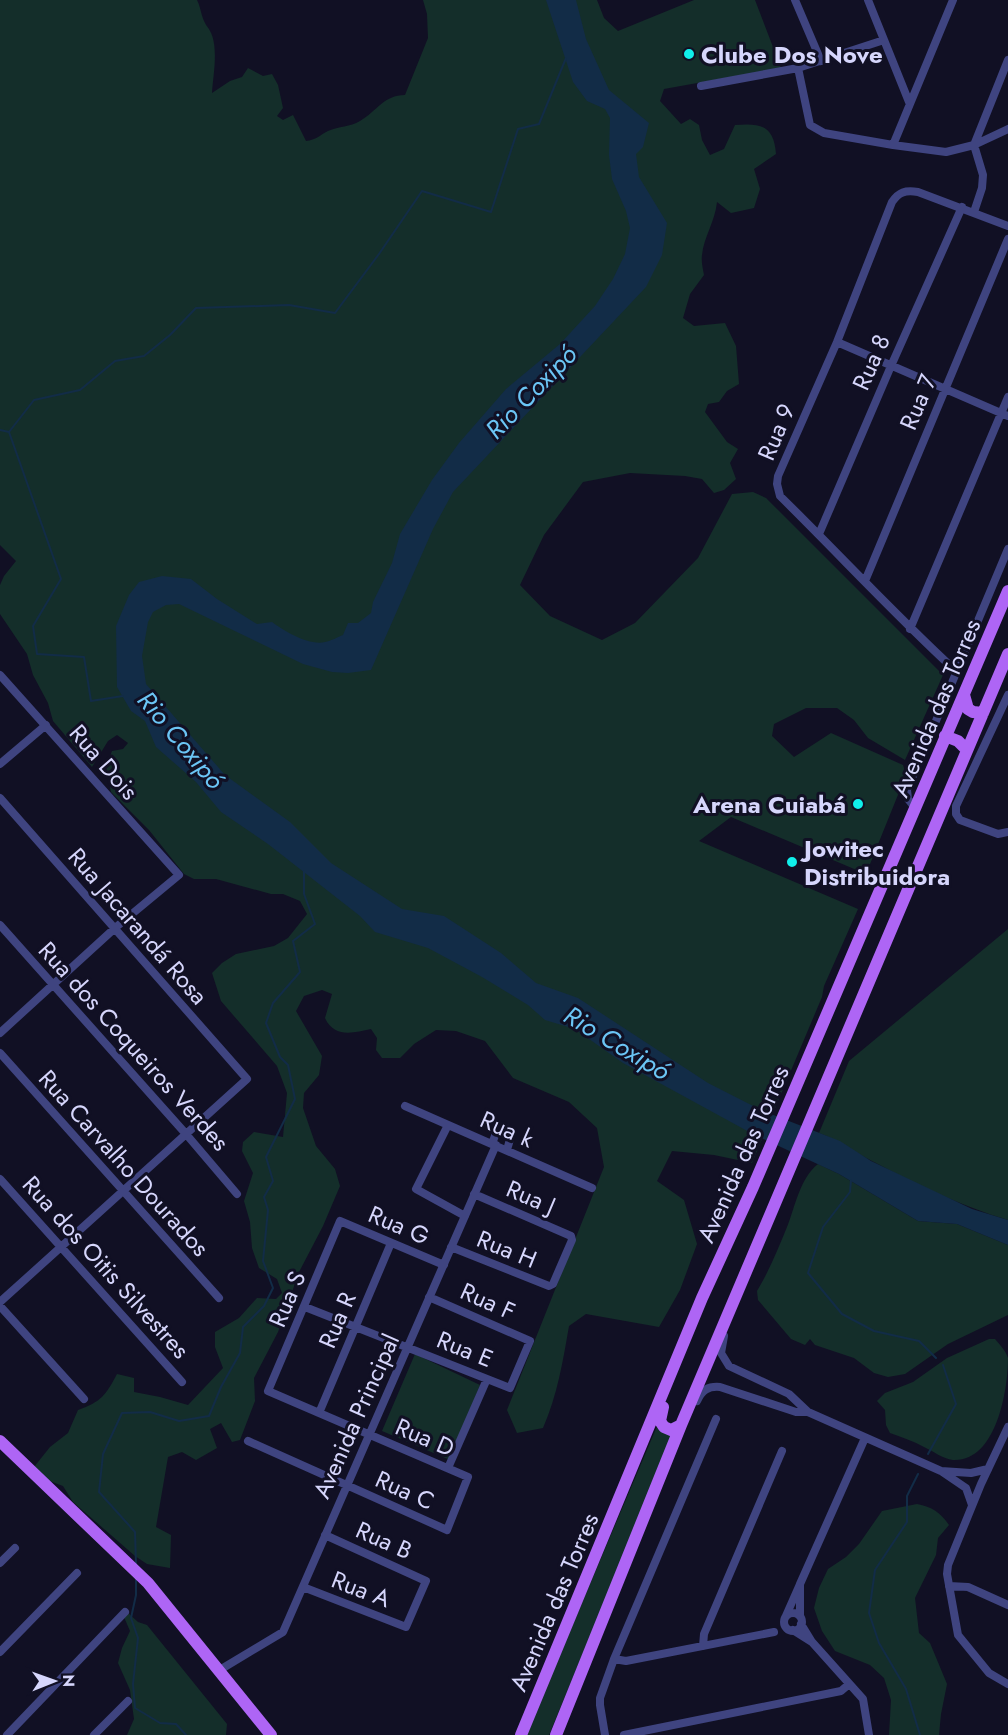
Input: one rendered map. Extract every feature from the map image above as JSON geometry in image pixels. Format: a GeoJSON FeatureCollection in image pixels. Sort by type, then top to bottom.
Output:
{"type":"FeatureCollection","features":[{"type":"Feature","properties":{"kind":"main road","name":"Avenida das Torres"},"geometry":{"type":"LineString","coordinates":[[521,1735],[702,1298],[753,1187],[1008,591]]}},
{"type":"Feature","properties":{"kind":"main road","name":"Avenida das Torres"},"geometry":{"type":"LineString","coordinates":[[556,1735],[732,1303],[1008,654]]}},
{"type":"Feature","properties":{"kind":"main road"},"geometry":{"type":"LineString","coordinates":[[964,695],[968,709],[983,713]]}},
{"type":"Feature","properties":{"kind":"main road"},"geometry":{"type":"LineString","coordinates":[[945,736],[958,741],[967,750]]}},
{"type":"Feature","properties":{"kind":"main road"},"geometry":{"type":"LineString","coordinates":[[681,1425],[671,1430],[664,1427],[660,1421],[661,1411],[688,1346],[702,1298]]}},
{"type":"Feature","properties":{"kind":"main road"},"geometry":{"type":"LineString","coordinates":[[0,1441],[148,1583],[271,1735]]}},
{"type":"Feature","properties":{"kind":"street"},"geometry":{"type":"LineString","coordinates":[[795,0],[821,61]]}},
{"type":"Feature","properties":{"kind":"street"},"geometry":{"type":"LineString","coordinates":[[868,0],[909,102]]}},
{"type":"Feature","properties":{"kind":"street"},"geometry":{"type":"LineString","coordinates":[[872,10],[876,0]]}},
{"type":"Feature","properties":{"kind":"street"},"geometry":{"type":"LineString","coordinates":[[893,145],[953,0]]}},
{"type":"Feature","properties":{"kind":"street"},"geometry":{"type":"LineString","coordinates":[[701,86],[798,68],[884,40]]}},
{"type":"Feature","properties":{"kind":"street"},"geometry":{"type":"LineString","coordinates":[[974,212],[982,188],[983,175],[974,145],[1008,60]]}},
{"type":"Feature","properties":{"kind":"street"},"geometry":{"type":"LineString","coordinates":[[798,68],[810,125],[824,133],[946,152],[974,145],[1008,129]]}},
{"type":"Feature","properties":{"kind":"street","name":"Rua 9"},"geometry":{"type":"LineString","coordinates":[[956,671],[910,629],[780,496],[777,484],[778,476],[837,342],[892,202],[903,191],[918,192],[962,207]]}},
{"type":"Feature","properties":{"kind":"street"},"geometry":{"type":"LineString","coordinates":[[962,207],[1008,226]]}},
{"type":"Feature","properties":{"kind":"street","name":"Rua 8"},"geometry":{"type":"LineString","coordinates":[[819,534],[962,207]]}},
{"type":"Feature","properties":{"kind":"street","name":"Rua 7"},"geometry":{"type":"LineString","coordinates":[[865,581],[1008,239]]}},
{"type":"Feature","properties":{"kind":"street"},"geometry":{"type":"LineString","coordinates":[[837,342],[1005,415]]}},
{"type":"Feature","properties":{"kind":"street"},"geometry":{"type":"LineString","coordinates":[[910,629],[1005,415],[1008,397]]}},
{"type":"Feature","properties":{"kind":"street"},"geometry":{"type":"LineString","coordinates":[[916,809],[908,799],[907,790],[1008,549]]}},
{"type":"Feature","properties":{"kind":"street","name":"Rua Dois"},"geometry":{"type":"LineString","coordinates":[[0,675],[179,875],[115,928]]}},
{"type":"Feature","properties":{"kind":"street"},"geometry":{"type":"LineString","coordinates":[[1008,695],[956,806],[956,814],[960,820],[998,834],[1008,832]]}},
{"type":"Feature","properties":{"kind":"street"},"geometry":{"type":"LineString","coordinates":[[0,764],[46,725]]}},
{"type":"Feature","properties":{"kind":"street","name":"Rua Jacarandá Rosa"},"geometry":{"type":"LineString","coordinates":[[0,798],[247,1079],[186,1134]]}},
{"type":"Feature","properties":{"kind":"street","name":"Rua dos Coqueiros Verdes"},"geometry":{"type":"LineString","coordinates":[[0,925],[237,1194]]}},
{"type":"Feature","properties":{"kind":"street"},"geometry":{"type":"LineString","coordinates":[[0,1033],[115,928]]}},
{"type":"Feature","properties":{"kind":"street","name":"Rua Carvalho Dourados"},"geometry":{"type":"LineString","coordinates":[[0,1053],[219,1298]]}},
{"type":"Feature","properties":{"kind":"street","name":"Rua k"},"geometry":{"type":"LineString","coordinates":[[405,1106],[592,1188]]}},
{"type":"Feature","properties":{"kind":"street"},"geometry":{"type":"LineString","coordinates":[[448,1125],[416,1189],[465,1216]]}},
{"type":"Feature","properties":{"kind":"street"},"geometry":{"type":"LineString","coordinates":[[494,1145],[497,1130],[506,1128],[511,1137],[507,1150]]}},
{"type":"Feature","properties":{"kind":"street"},"geometry":{"type":"LineString","coordinates":[[84,1399],[0,1304],[186,1134]]}},
{"type":"Feature","properties":{"kind":"street","name":"Avenida Principal"},"geometry":{"type":"LineString","coordinates":[[218,1671],[283,1632],[444,1265],[494,1145]]}},
{"type":"Feature","properties":{"kind":"street","name":"Rua dos Oitis Silvestres"},"geometry":{"type":"LineString","coordinates":[[0,1179],[182,1382]]}},
{"type":"Feature","properties":{"kind":"street","name":"Rua J"},"geometry":{"type":"LineString","coordinates":[[474,1194],[571,1236],[572,1240],[554,1284],[549,1286]]}},
{"type":"Feature","properties":{"kind":"street","name":"Rua G"},"geometry":{"type":"LineString","coordinates":[[340,1221],[444,1265]]}},
{"type":"Feature","properties":{"kind":"street","name":"Rua S"},"geometry":{"type":"LineString","coordinates":[[268,1391],[340,1221]]}},
{"type":"Feature","properties":{"kind":"street","name":"Rua R"},"geometry":{"type":"LineString","coordinates":[[319,1413],[391,1243]]}},
{"type":"Feature","properties":{"kind":"street","name":"Rua H"},"geometry":{"type":"LineString","coordinates":[[451,1248],[549,1286]]}},
{"type":"Feature","properties":{"kind":"street","name":"Rua F"},"geometry":{"type":"LineString","coordinates":[[429,1297],[530,1341],[510,1388]]}},
{"type":"Feature","properties":{"kind":"street"},"geometry":{"type":"LineString","coordinates":[[732,1303],[721,1347],[721,1353],[727,1364],[789,1394],[808,1412],[941,1471],[966,1488],[972,1505]]}},
{"type":"Feature","properties":{"kind":"street","name":"Rua E"},"geometry":{"type":"LineString","coordinates":[[305,1307],[510,1388]]}},
{"type":"Feature","properties":{"kind":"street"},"geometry":{"type":"LineString","coordinates":[[448,1468],[487,1378]]}},
{"type":"Feature","properties":{"kind":"street"},"geometry":{"type":"LineString","coordinates":[[681,1425],[691,1415],[701,1393],[712,1386],[733,1390],[796,1412],[808,1412]]}},
{"type":"Feature","properties":{"kind":"street","name":"Rua D"},"geometry":{"type":"LineString","coordinates":[[268,1391],[468,1477],[447,1530]]}},
{"type":"Feature","properties":{"kind":"street"},"geometry":{"type":"LineString","coordinates":[[605,1735],[600,1698],[614,1659],[716,1419]]}},
{"type":"Feature","properties":{"kind":"street"},"geometry":{"type":"LineString","coordinates":[[1008,1427],[972,1505],[948,1565],[949,1586],[958,1635],[989,1673],[1008,1684]]}},
{"type":"Feature","properties":{"kind":"street"},"geometry":{"type":"LineString","coordinates":[[812,1642],[786,1626],[785,1619],[865,1438]]}},
{"type":"Feature","properties":{"kind":"street","name":"Rua C"},"geometry":{"type":"LineString","coordinates":[[248,1441],[447,1530]]}},
{"type":"Feature","properties":{"kind":"street"},"geometry":{"type":"LineString","coordinates":[[703,1647],[704,1634],[782,1451]]}},
{"type":"Feature","properties":{"kind":"street"},"geometry":{"type":"LineString","coordinates":[[941,1471],[971,1473],[988,1469]]}},
{"type":"Feature","properties":{"kind":"street","name":"Rua B"},"geometry":{"type":"LineString","coordinates":[[325,1535],[426,1581],[406,1627]]}},
{"type":"Feature","properties":{"kind":"street"},"geometry":{"type":"LineString","coordinates":[[0,1563],[15,1548]]}},
{"type":"Feature","properties":{"kind":"street"},"geometry":{"type":"LineString","coordinates":[[0,1652],[77,1573]]}},
{"type":"Feature","properties":{"kind":"street"},"geometry":{"type":"LineString","coordinates":[[614,1659],[626,1661],[798,1629],[800,1584]]}},
{"type":"Feature","properties":{"kind":"street"},"geometry":{"type":"LineString","coordinates":[[949,1586],[968,1587],[1008,1604]]}},
{"type":"Feature","properties":{"kind":"street","name":"Rua A"},"geometry":{"type":"LineString","coordinates":[[303,1587],[406,1627]]}},
{"type":"Feature","properties":{"kind":"street"},"geometry":{"type":"LineString","coordinates":[[7,1735],[125,1612]]}},
{"type":"Feature","properties":{"kind":"street"},"geometry":{"type":"LineString","coordinates":[[774,1632],[792,1613],[800,1620],[812,1642],[848,1685],[863,1699],[869,1735]]}},
{"type":"Feature","properties":{"kind":"street"},"geometry":{"type":"LineString","coordinates":[[624,1735],[841,1691],[848,1685]]}},
{"type":"Feature","properties":{"kind":"street"},"geometry":{"type":"LineString","coordinates":[[94,1735],[128,1701]]}},
{"type":"Feature","properties":{"kind":"green space"},"geometry":{"type":"Polygon","coordinates":[[[0,0],[197,0],[213,38],[215,62],[212,93],[230,81],[242,77],[248,68],[263,76],[272,74],[278,85],[283,108],[277,116],[283,120],[293,115],[306,141],[332,129],[356,123],[386,101],[405,95],[428,38],[427,14],[423,0],[597,0],[604,18],[618,31],[694,0],[755,0],[781,68],[664,89],[660,101],[681,124],[690,119],[699,125],[702,140],[710,155],[724,149],[735,125],[764,128],[769,132],[775,144],[776,154],[754,169],[760,189],[754,208],[731,213],[717,202],[703,248],[704,275],[690,294],[683,318],[694,326],[725,323],[736,346],[739,384],[727,391],[719,402],[708,404],[705,412],[727,442],[738,449],[730,463],[736,479],[724,490],[714,493],[702,479],[685,476],[630,473],[583,482],[544,535],[520,585],[550,616],[602,640],[635,623],[698,558],[732,494],[753,492],[766,498],[943,675],[905,760],[868,738],[854,720],[837,708],[806,708],[774,724],[772,736],[794,757],[831,733],[903,765],[906,775],[866,874],[731,817],[699,841],[858,909],[752,1163],[714,1155],[672,1151],[657,1181],[684,1200],[697,1244],[680,1290],[659,1327],[586,1314],[569,1326],[556,1391],[543,1428],[517,1433],[507,1410],[604,1167],[597,1128],[569,1102],[513,1078],[485,1041],[456,1031],[436,1030],[414,1044],[400,1058],[382,1058],[376,1050],[377,1038],[371,1029],[345,1032],[333,1029],[329,1024],[325,1018],[332,994],[322,990],[304,996],[296,1011],[322,1056],[319,1075],[304,1093],[303,1108],[316,1146],[335,1169],[340,1186],[323,1226],[299,1272],[278,1332],[254,1378],[255,1401],[240,1440],[232,1442],[221,1423],[210,1429],[217,1448],[196,1460],[182,1452],[168,1457],[156,1527],[171,1535],[170,1568],[147,1564],[135,1556],[73,1502],[63,1486],[47,1480],[34,1467],[50,1447],[68,1433],[78,1410],[102,1397],[117,1374],[134,1378],[134,1392],[188,1405],[223,1368],[215,1347],[215,1332],[239,1318],[257,1298],[276,1299],[282,1293],[277,1279],[259,1268],[252,1248],[250,1222],[244,1201],[253,1173],[242,1151],[243,1142],[254,1132],[283,1137],[287,1093],[277,1066],[221,1001],[212,973],[236,954],[274,946],[288,938],[307,914],[300,901],[283,894],[271,894],[216,879],[194,879],[184,874],[149,830],[111,792],[106,767],[112,751],[123,749],[128,743],[117,735],[108,741],[92,767],[53,721],[48,703],[33,675],[27,654],[0,614],[0,585],[16,561],[0,545],[0,0]]]}},
{"type":"Feature","properties":{"kind":"green space"},"geometry":{"type":"Polygon","coordinates":[[[1008,929],[1008,1220],[922,1186],[819,1133],[849,1061],[1008,929]]]}},
{"type":"Feature","properties":{"kind":"green space"},"geometry":{"type":"Polygon","coordinates":[[[818,1164],[918,1221],[957,1224],[1008,1245],[1008,1315],[948,1344],[905,1374],[888,1377],[874,1373],[854,1358],[815,1345],[810,1339],[805,1345],[791,1339],[758,1300],[757,1291],[777,1252],[802,1185],[818,1164]]]}},
{"type":"Feature","properties":{"kind":"green space"},"geometry":{"type":"Polygon","coordinates":[[[989,1339],[995,1339],[1006,1353],[1007,1372],[997,1422],[980,1450],[968,1458],[953,1460],[890,1433],[886,1425],[885,1410],[877,1401],[885,1393],[913,1382],[947,1358],[989,1339]]]}},
{"type":"Feature","properties":{"kind":"green space"},"geometry":{"type":"Polygon","coordinates":[[[415,1354],[480,1385],[450,1460],[382,1431],[415,1354]]]}},
{"type":"Feature","properties":{"kind":"green space"},"geometry":{"type":"Polygon","coordinates":[[[658,1424],[673,1436],[549,1735],[526,1735],[658,1424]]]}},
{"type":"Feature","properties":{"kind":"green space"},"geometry":{"type":"Polygon","coordinates":[[[917,1504],[935,1511],[949,1525],[938,1538],[936,1555],[915,1598],[919,1633],[930,1643],[947,1684],[939,1735],[889,1735],[891,1700],[884,1678],[870,1665],[835,1651],[822,1631],[814,1608],[819,1588],[828,1569],[846,1557],[859,1544],[882,1511],[917,1504]]]}},
{"type":"Feature","properties":{"kind":"green space"},"geometry":{"type":"Polygon","coordinates":[[[128,1613],[138,1622],[147,1625],[227,1724],[226,1735],[127,1735],[134,1719],[130,1690],[118,1663],[130,1631],[124,1617],[128,1613]]]}},
{"type":"Feature","properties":{"kind":"water","name":"Rio Coxipó"},"geometry":{"type":"Polygon","coordinates":[[[546,0],[576,0],[586,39],[609,90],[649,123],[643,147],[636,154],[639,177],[667,223],[662,255],[646,287],[453,492],[433,529],[371,670],[348,673],[332,672],[303,664],[179,604],[166,605],[153,612],[148,622],[142,656],[146,684],[225,775],[290,822],[331,863],[402,909],[444,916],[501,953],[536,983],[578,998],[708,1083],[761,1110],[840,1141],[871,1161],[972,1209],[1008,1220],[1008,1245],[957,1224],[918,1221],[839,1174],[751,1133],[623,1063],[575,1029],[545,1020],[528,1005],[428,948],[375,932],[360,916],[268,844],[221,812],[196,782],[156,747],[145,721],[131,711],[117,687],[116,626],[129,595],[139,582],[162,576],[191,579],[217,599],[257,624],[272,622],[304,640],[319,643],[343,635],[348,623],[358,623],[371,613],[373,602],[392,563],[400,534],[432,480],[459,443],[506,389],[560,344],[595,306],[613,279],[625,254],[630,228],[626,211],[612,179],[609,155],[610,118],[605,109],[587,101],[573,82],[546,0]]]}},
{"type":"Feature","properties":{"kind":"waterway"},"geometry":{"type":"LineString","coordinates":[[0,430],[9,432],[34,400],[80,390],[115,361],[144,356],[170,335],[196,308],[289,305],[335,313],[422,191],[491,212],[518,129],[539,124],[566,58]]}},
{"type":"Feature","properties":{"kind":"waterway"},"geometry":{"type":"LineString","coordinates":[[9,432],[61,579],[33,626],[37,654],[84,657],[91,701],[123,696]]}},
{"type":"Feature","properties":{"kind":"waterway"},"geometry":{"type":"LineString","coordinates":[[136,1564],[135,1532],[99,1492],[103,1454],[122,1413],[150,1412],[179,1421],[209,1416],[221,1387],[240,1353],[243,1327],[264,1306],[273,1288],[263,1261],[268,1210],[264,1197],[273,1181],[266,1157],[295,1099],[288,1065],[280,1057],[266,1023],[273,1003],[300,972],[293,941],[315,924],[304,894],[304,871]]}},
{"type":"Feature","properties":{"kind":"waterway"},"geometry":{"type":"LineString","coordinates":[[851,1180],[850,1192],[823,1227],[808,1273],[842,1314],[874,1331],[919,1341],[936,1358]]}},
{"type":"Feature","properties":{"kind":"waterway"},"geometry":{"type":"LineString","coordinates":[[928,1454],[956,1404],[943,1365]]}},
{"type":"Feature","properties":{"kind":"waterway"},"geometry":{"type":"LineString","coordinates":[[918,1474],[907,1496],[907,1522],[875,1570],[869,1613],[879,1643],[906,1689],[920,1735]]}},
{"type":"Feature","properties":{"kind":"waterway"},"geometry":{"type":"LineString","coordinates":[[136,1579],[136,1595],[131,1618],[138,1638],[133,1684],[135,1708],[160,1723],[176,1724],[186,1735]]}},
{"type":"Feature","properties":{"kind":"place","name":"Clube Dos Nove"},"geometry":{"type":"Point","coordinates":[689,54]}},
{"type":"Feature","properties":{"kind":"place","name":"Arena Cuiabá"},"geometry":{"type":"Point","coordinates":[858,804]}},
{"type":"Feature","properties":{"kind":"place","name":"Jowitec Distribuidora"},"geometry":{"type":"Point","coordinates":[792,862]}}]}
